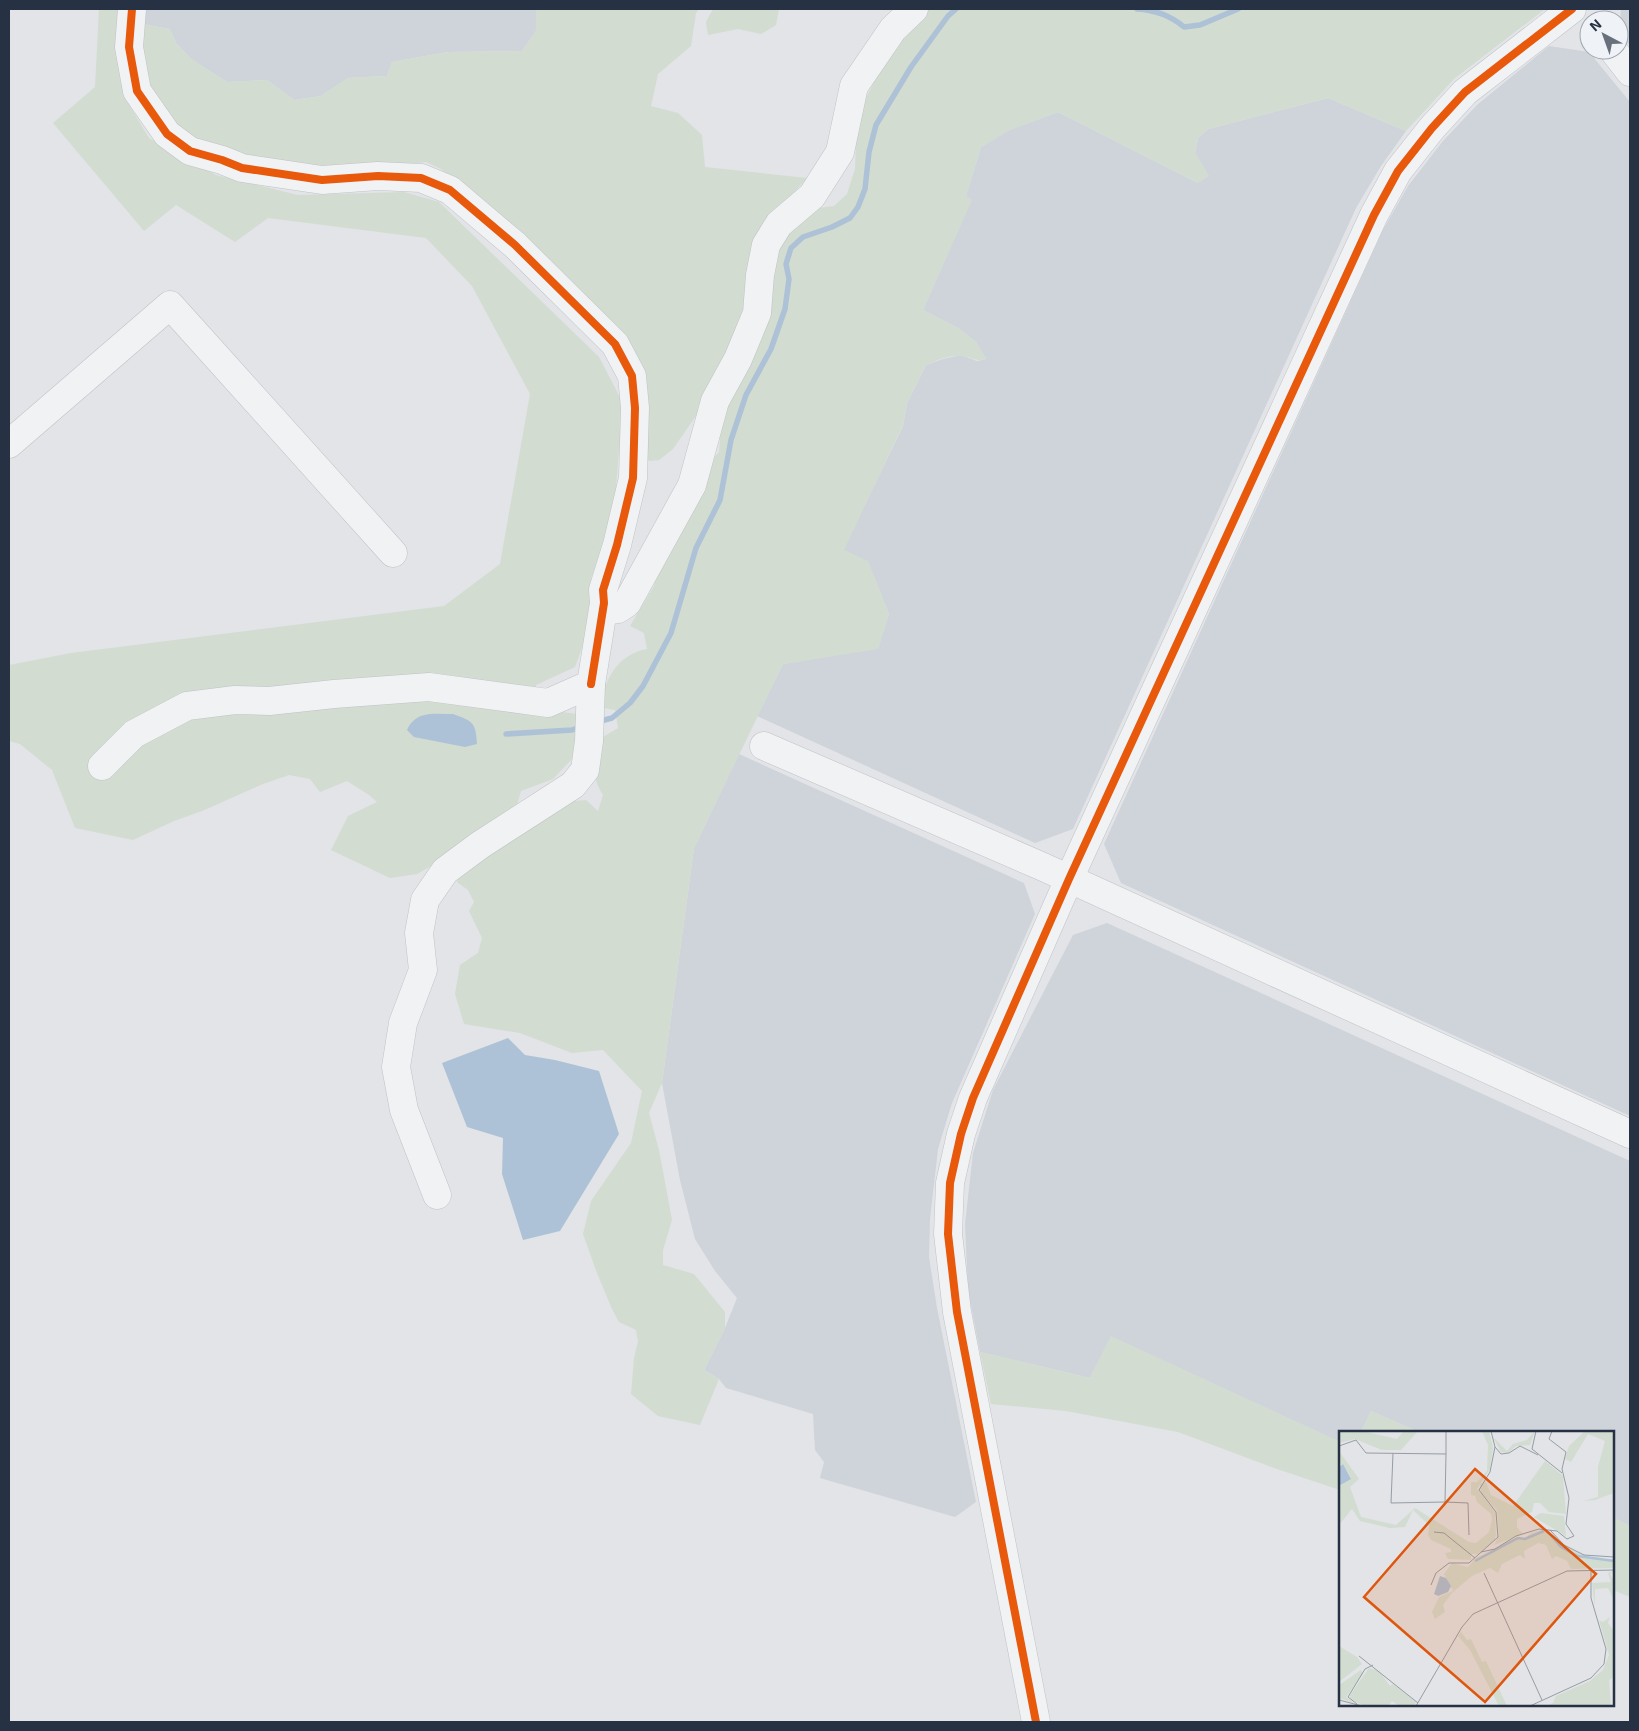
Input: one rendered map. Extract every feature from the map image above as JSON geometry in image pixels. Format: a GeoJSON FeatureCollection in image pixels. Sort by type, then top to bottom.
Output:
{"type":"FeatureCollection","features":[{"type":"Feature","properties":{"kind":"street"},"geometry":{"type":"LineString","coordinates":[[132,9],[129,47],[137,91],[167,134],[190,152],[222,160],[242,168],[322,180],[378,176],[421,178],[450,190],[515,245],[615,344],[632,376],[635,408],[633,478],[617,545],[603,590],[604,603],[591,684],[589,740],[585,770],[573,785],[480,845],[445,871],[425,900],[419,933],[423,970],[403,1023],[396,1068],[404,1110],[437,1195]]}},
{"type":"Feature","properties":{"kind":"street"},"geometry":{"type":"LineString","coordinates":[[604,603],[610,610],[618,609],[627,603],[692,485],[716,401],[738,359],[757,313],[760,275],[766,245],[779,224],[812,196],[840,152],[854,86],[893,29],[914,9]]}},
{"type":"Feature","properties":{"kind":"street"},"geometry":{"type":"LineString","coordinates":[[1036,1722],[957,1312],[948,1234],[950,1183],[961,1134],[972,1098],[1069,879],[1370,224],[1398,171],[1432,128],[1465,92],[1572,9]]}},
{"type":"Feature","properties":{"kind":"street"},"geometry":{"type":"LineString","coordinates":[[1621,60],[1630,72]]}},
{"type":"Feature","properties":{"kind":"street"},"geometry":{"type":"LineString","coordinates":[[9,444],[170,305],[393,553]]}},
{"type":"Feature","properties":{"kind":"street"},"geometry":{"type":"LineString","coordinates":[[102,766],[134,734],[187,706],[235,700],[269,701],[429,687],[548,703],[591,684]]}},
{"type":"Feature","properties":{"kind":"street"},"geometry":{"type":"LineString","coordinates":[[764,746],[1069,879],[1630,1134]]}},
{"type":"Feature","properties":{"kind":"shaded area"},"geometry":{"type":"Polygon","coordinates":[[[99,9],[120,9],[117,39],[131,108],[149,138],[216,175],[298,195],[404,192],[439,202],[599,357],[623,403],[614,512],[591,579],[587,634],[575,667],[536,685],[536,709],[578,714],[578,734],[572,759],[553,779],[521,791],[516,808],[469,845],[417,874],[390,878],[331,850],[348,816],[377,802],[347,781],[320,792],[310,779],[289,775],[174,821],[133,840],[75,828],[52,770],[20,744],[9,741],[9,665],[71,653],[444,606],[500,564],[530,394],[472,286],[426,238],[268,218],[235,242],[176,205],[144,231],[53,123],[95,87],[99,9]]]}},
{"type":"Feature","properties":{"kind":"shaded area"},"geometry":{"type":"Polygon","coordinates":[[[142,9],[536,9],[536,31],[522,51],[448,52],[392,62],[387,76],[348,78],[321,96],[294,100],[267,80],[227,82],[191,59],[176,43],[170,29],[142,24],[142,9]]]}},
{"type":"Feature","properties":{"kind":"shaded area"},"geometry":{"type":"Polygon","coordinates":[[[536,9],[699,9],[696,13],[691,46],[658,74],[651,106],[678,113],[702,135],[705,167],[807,178],[768,221],[755,282],[709,397],[673,449],[659,460],[649,461],[641,453],[644,389],[441,169],[426,162],[342,171],[246,161],[182,135],[142,81],[142,24],[170,29],[176,43],[191,59],[227,82],[267,80],[294,100],[321,96],[348,78],[387,76],[392,62],[448,52],[522,51],[536,31],[536,9]]]}},
{"type":"Feature","properties":{"kind":"shaded area"},"geometry":{"type":"Polygon","coordinates":[[[713,9],[779,9],[776,25],[761,34],[738,29],[708,35],[706,22],[713,9]]]}},
{"type":"Feature","properties":{"kind":"shaded area"},"geometry":{"type":"Polygon","coordinates":[[[920,9],[1545,9],[1454,79],[1406,131],[1328,98],[1208,129],[1198,138],[1195,152],[1209,176],[1198,183],[1058,112],[1009,130],[981,147],[966,196],[972,200],[923,310],[958,328],[976,342],[986,359],[976,360],[953,356],[926,365],[907,403],[903,425],[844,550],[868,561],[889,614],[878,649],[783,664],[694,848],[662,1083],[649,1113],[659,1150],[672,1220],[663,1250],[663,1265],[694,1274],[725,1312],[725,1328],[704,1370],[719,1379],[700,1425],[658,1416],[631,1394],[634,1358],[638,1342],[636,1330],[619,1322],[597,1273],[583,1234],[591,1201],[631,1143],[642,1091],[603,1050],[572,1053],[520,1033],[464,1024],[455,994],[460,965],[478,953],[482,938],[469,911],[474,902],[468,890],[457,882],[462,872],[565,802],[586,800],[598,811],[603,795],[596,781],[594,768],[598,740],[618,728],[615,710],[599,707],[605,687],[620,663],[636,652],[647,649],[644,633],[630,626],[654,586],[663,554],[708,464],[719,452],[721,428],[776,246],[811,209],[834,206],[847,194],[855,169],[857,115],[900,32],[920,9]]]}},
{"type":"Feature","properties":{"kind":"shaded area"},"geometry":{"type":"Polygon","coordinates":[[[1630,9],[1630,46],[1629,10],[1621,10],[1630,9]]]}},
{"type":"Feature","properties":{"kind":"shaded area"},"geometry":{"type":"Polygon","coordinates":[[[1549,46],[1579,50],[1579,60],[1596,60],[1630,102],[1630,1116],[1121,883],[1104,844],[1383,230],[1408,186],[1443,141],[1477,105],[1549,46]]]}},
{"type":"Feature","properties":{"kind":"shaded area"},"geometry":{"type":"Polygon","coordinates":[[[1328,98],[1406,131],[1381,166],[1356,208],[1073,829],[1035,843],[757,716],[783,664],[878,648],[889,614],[868,562],[843,550],[903,426],[907,403],[926,365],[961,355],[977,361],[986,359],[976,342],[958,328],[923,310],[971,200],[966,196],[981,147],[1009,130],[1058,112],[1198,183],[1195,153],[1198,138],[1208,129],[1328,98]]]}},
{"type":"Feature","properties":{"kind":"shaded area"},"geometry":{"type":"Polygon","coordinates":[[[739,754],[1024,883],[1035,914],[952,1103],[938,1149],[930,1219],[929,1257],[937,1308],[976,1502],[955,1517],[820,1478],[824,1462],[815,1450],[813,1414],[726,1388],[719,1379],[704,1370],[725,1328],[737,1298],[715,1271],[695,1239],[680,1180],[662,1083],[694,848],[739,754]]]}},
{"type":"Feature","properties":{"kind":"shaded area"},"geometry":{"type":"Polygon","coordinates":[[[1107,923],[1630,1161],[1630,1526],[1614,1518],[1614,1431],[1417,1431],[1371,1411],[1361,1431],[1339,1431],[1339,1442],[1111,1337],[1090,1378],[980,1352],[968,1290],[965,1224],[973,1153],[993,1090],[1073,935],[1107,923]]]}},
{"type":"Feature","properties":{"kind":"shaded area"},"geometry":{"type":"Polygon","coordinates":[[[1111,1336],[1339,1442],[1339,1490],[1274,1468],[1178,1432],[1066,1411],[991,1404],[980,1352],[1090,1378],[1111,1336]]]}},
{"type":"Feature","properties":{"kind":"shaded area"},"geometry":{"type":"Polygon","coordinates":[[[1371,1411],[1417,1431],[1361,1431],[1371,1411]]]}},
{"type":"Feature","properties":{"kind":"shaded area"},"geometry":{"type":"Polygon","coordinates":[[[1614,1518],[1630,1526],[1630,1597],[1614,1590],[1614,1518]]]}},
{"type":"Feature","properties":{"kind":"water"},"geometry":{"type":"Polygon","coordinates":[[[426,714],[453,714],[472,724],[476,731],[477,744],[465,747],[414,737],[407,730],[415,719],[420,716],[426,714]]]}},
{"type":"Feature","properties":{"kind":"water"},"geometry":{"type":"Polygon","coordinates":[[[508,1038],[525,1055],[599,1071],[619,1134],[560,1231],[523,1240],[502,1174],[503,1138],[467,1127],[442,1063],[508,1038]]]}},
{"type":"Feature","properties":{"kind":"waterway"},"geometry":{"type":"LineString","coordinates":[[597,722],[612,718],[630,703],[643,686],[671,633],[696,548],[720,500],[731,440],[746,395],[771,349],[785,309],[789,279],[786,264],[791,248],[803,237],[832,227],[850,218],[858,207],[865,189],[869,152],[876,125],[911,67],[948,16],[956,9]]}},
{"type":"Feature","properties":{"kind":"waterway"},"geometry":{"type":"LineString","coordinates":[[1137,9],[1162,14],[1184,27],[1200,25],[1238,9]]}},
{"type":"Feature","properties":{"kind":"waterway"},"geometry":{"type":"LineString","coordinates":[[506,734],[572,730],[583,726]]}},
{"type":"Feature","properties":{"kind":"cycle path"},"geometry":{"type":"LineString","coordinates":[[132,9],[129,47],[137,91],[167,134],[190,151],[242,168],[322,180],[378,176],[421,178],[450,190],[515,245],[615,344],[632,376],[635,408],[633,478],[617,545],[603,590],[604,603],[591,684]]}},
{"type":"Feature","properties":{"kind":"cycle path"},"geometry":{"type":"LineString","coordinates":[[1036,1722],[957,1312],[948,1234],[950,1183],[961,1134],[973,1098],[1069,879],[1374,215],[1398,171],[1432,128],[1465,92],[1572,9]]}}]}
